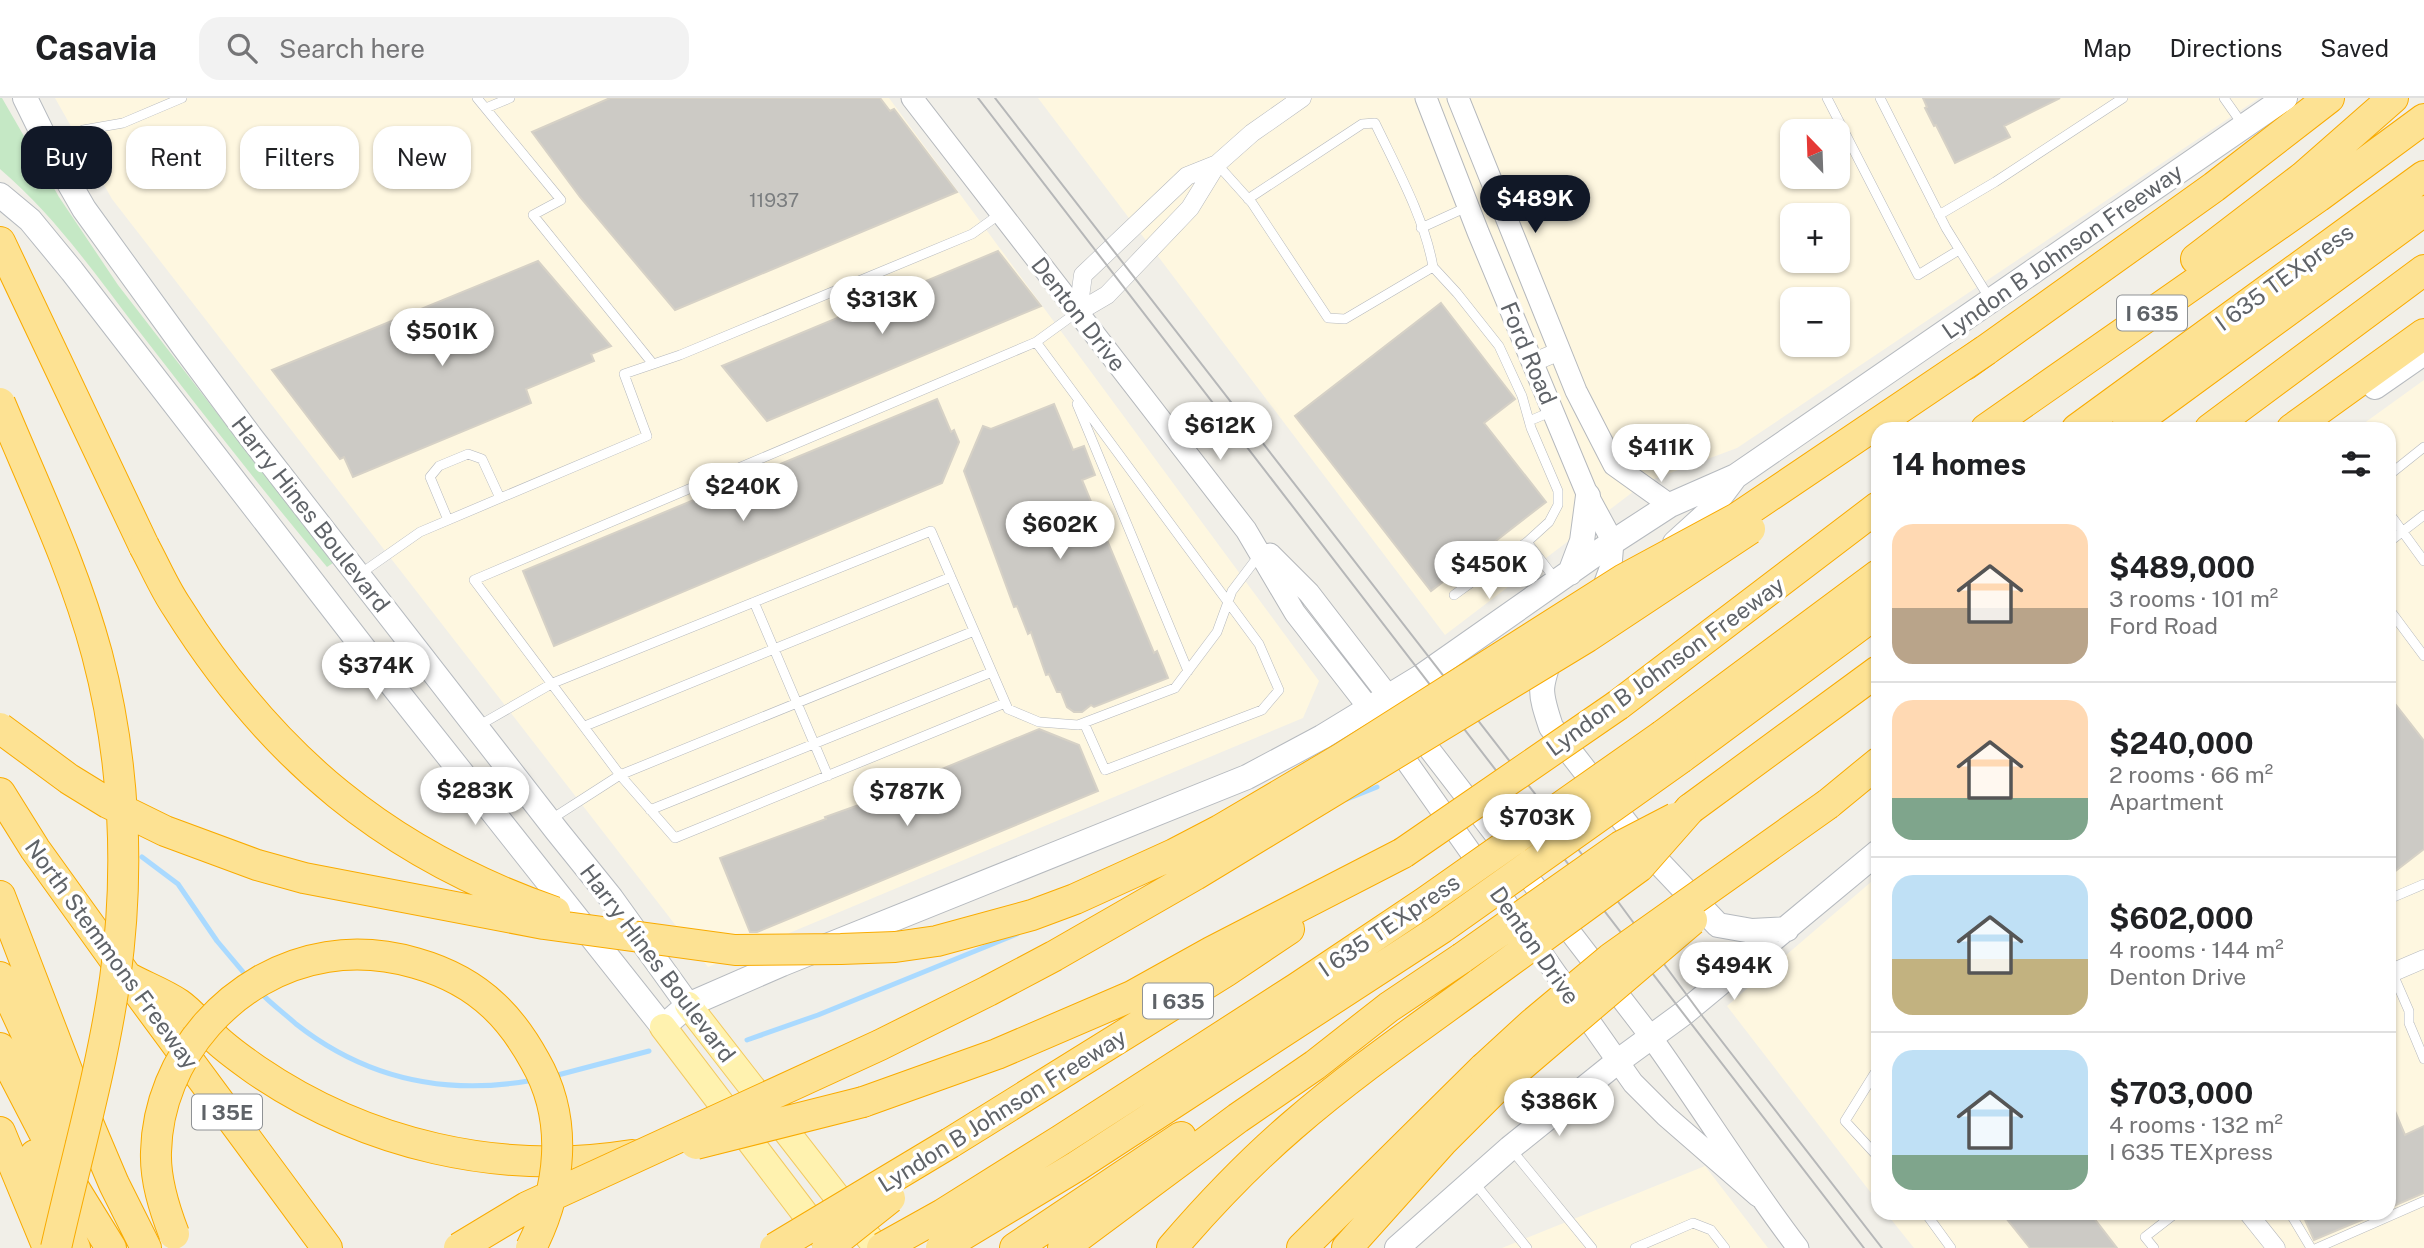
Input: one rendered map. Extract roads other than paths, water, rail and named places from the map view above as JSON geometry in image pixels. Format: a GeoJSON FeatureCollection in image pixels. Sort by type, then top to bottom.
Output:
{"type":"FeatureCollection","features":[{"type":"Feature","properties":{"kind":"highway"},"geometry":{"type":"LineString","coordinates":[[1878,422],[1986,349],[2255,156],[2329,98]]}},
{"type":"Feature","properties":{"kind":"highway"},"geometry":{"type":"LineString","coordinates":[[2255,156],[2348,98]]}},
{"type":"Feature","properties":{"kind":"highway"},"geometry":{"type":"LineString","coordinates":[[1989,422],[2303,177],[2393,98]]}},
{"type":"Feature","properties":{"kind":"highway","name":"I 635"},"geometry":{"type":"LineString","coordinates":[[1996,422],[2318,197],[2424,119]]}},
{"type":"Feature","properties":{"kind":"highway","name":"I 635 TEXpress"},"geometry":{"type":"LineString","coordinates":[[2087,422],[2424,176]]}},
{"type":"Feature","properties":{"kind":"highway","name":"I 635 TEXpress"},"geometry":{"type":"LineString","coordinates":[[2136,422],[2424,211]]}},
{"type":"Feature","properties":{"kind":"highway"},"geometry":{"type":"LineString","coordinates":[[0,242],[144,546],[175,605],[240,697],[276,738],[342,799],[384,830],[415,848],[460,872],[532,903],[615,933]]}},
{"type":"Feature","properties":{"kind":"highway"},"geometry":{"type":"LineString","coordinates":[[2219,422],[2420,274]]}},
{"type":"Feature","properties":{"kind":"highway"},"geometry":{"type":"LineString","coordinates":[[2302,422],[2424,334]]}},
{"type":"Feature","properties":{"kind":"highway"},"geometry":{"type":"LineString","coordinates":[[1890,422],[1986,349]]}},
{"type":"Feature","properties":{"kind":"highway"},"geometry":{"type":"LineString","coordinates":[[0,402],[88,625],[106,691],[120,789],[122,908],[115,980],[56,1248]]}},
{"type":"Feature","properties":{"kind":"highway"},"geometry":{"type":"LineString","coordinates":[[0,728],[69,779],[108,803],[165,831],[232,857],[304,878],[544,923],[735,950],[795,951],[895,947],[937,941],[977,932],[1075,899],[1174,854],[1279,796],[1624,579],[1737,518],[1871,427]]}},
{"type":"Feature","properties":{"kind":"highway"},"geometry":{"type":"LineString","coordinates":[[459,1248],[493,1226],[563,1189],[868,1051],[988,991],[1195,875],[1597,631],[1740,536],[1871,437]]}},
{"type":"Feature","properties":{"kind":"highway","name":"Lyndon B Johnson Freeway"},"geometry":{"type":"LineString","coordinates":[[775,1248],[1225,972],[1403,853],[1618,705],[1871,513]]}},
{"type":"Feature","properties":{"kind":"highway","name":"I 635 TEXpress"},"geometry":{"type":"LineString","coordinates":[[882,1248],[1038,1155],[1424,903],[1662,734],[1871,580]]}},
{"type":"Feature","properties":{"kind":"highway","name":"I 635 TEXpress"},"geometry":{"type":"LineString","coordinates":[[941,1248],[1077,1166],[1442,928],[1681,758],[1871,617]]}},
{"type":"Feature","properties":{"kind":"highway"},"geometry":{"type":"LineString","coordinates":[[1063,1248],[1238,1118],[1315,1065],[1389,1007],[1621,846],[1698,804],[1871,676]]}},
{"type":"Feature","properties":{"kind":"highway"},"geometry":{"type":"LineString","coordinates":[[1347,1248],[1442,1142],[1501,1083],[1871,769]]}},
{"type":"Feature","properties":{"kind":"highway","name":"North Stemmons Freeway"},"geometry":{"type":"LineString","coordinates":[[0,793],[35,849],[327,1248]]}},
{"type":"Feature","properties":{"kind":"highway"},"geometry":{"type":"LineString","coordinates":[[1172,1248],[1231,1184],[1293,1125],[1369,1064],[1639,867],[1698,804]]}},
{"type":"Feature","properties":{"kind":"highway"},"geometry":{"type":"LineString","coordinates":[[1302,1248],[1532,1024],[1629,944],[1828,804]]}},
{"type":"Feature","properties":{"kind":"highway"},"geometry":{"type":"LineString","coordinates":[[127,977],[179,1004],[217,1040],[301,1099],[380,1133],[435,1150],[510,1161],[594,1161],[691,1145],[863,1102],[998,1054],[1097,1012],[1403,853]]}},
{"type":"Feature","properties":{"kind":"highway"},"geometry":{"type":"LineString","coordinates":[[0,896],[78,1100],[114,1184],[146,1248]]}},
{"type":"Feature","properties":{"kind":"highway"},"geometry":{"type":"LineString","coordinates":[[177,1241],[161,1195],[156,1153],[166,1094],[188,1049],[222,1008],[262,981],[309,961],[362,954],[412,962],[460,983],[492,1004],[518,1033],[528,1049],[552,1101],[558,1150],[547,1213],[531,1248]]}},
{"type":"Feature","properties":{"kind":"highway"},"geometry":{"type":"LineString","coordinates":[[0,977],[100,1190],[139,1248]]}},
{"type":"Feature","properties":{"kind":"highway"},"geometry":{"type":"LineString","coordinates":[[1015,1248],[1307,1052],[1389,1007]]}},
{"type":"Feature","properties":{"kind":"highway"},"geometry":{"type":"LineString","coordinates":[[0,1048],[65,1175],[111,1248]]}},
{"type":"Feature","properties":{"kind":"highway"},"geometry":{"type":"LineString","coordinates":[[0,1059],[32,1148],[75,1248]]}},
{"type":"Feature","properties":{"kind":"highway"},"geometry":{"type":"LineString","coordinates":[[0,1132],[48,1248]]}},
{"type":"Feature","properties":{"kind":"highway"},"geometry":{"type":"LineString","coordinates":[[829,1248],[908,1184],[950,1143]]}},
{"type":"Feature","properties":{"kind":"main road","name":"Harry Hines Boulevard"},"geometry":{"type":"LineString","coordinates":[[25,98],[38,126]]}},
{"type":"Feature","properties":{"kind":"main road","name":"Lyndon B Johnson Freeway"},"geometry":{"type":"LineString","coordinates":[[1735,476],[2278,101]]}},
{"type":"Feature","properties":{"kind":"main road","name":"Harry Hines Boulevard"},"geometry":{"type":"LineString","coordinates":[[73,189],[84,209],[250,436],[611,898],[688,1006],[877,1248]]}},
{"type":"Feature","properties":{"kind":"main road","name":"Harry Hines Boulevard"},"geometry":{"type":"LineString","coordinates":[[0,195],[30,220],[72,271],[444,751],[663,1027],[829,1248]]}},
{"type":"Feature","properties":{"kind":"main road"},"geometry":{"type":"LineString","coordinates":[[2324,422],[2424,353]]}},
{"type":"Feature","properties":{"kind":"main road"},"geometry":{"type":"LineString","coordinates":[[663,1027],[688,1006],[794,959],[1247,777],[1322,737],[1422,676],[1612,542],[1670,505],[1735,476]]}},
{"type":"Feature","properties":{"kind":"main road"},"geometry":{"type":"LineString","coordinates":[[1735,476],[1708,513],[1629,585],[1579,622],[1553,651],[1541,683],[1543,702],[1551,727],[1645,848],[1718,925],[1752,931],[1787,929]]}},
{"type":"Feature","properties":{"kind":"main road"},"geometry":{"type":"LineString","coordinates":[[1564,577],[1582,541],[1588,496]]}},
{"type":"Feature","properties":{"kind":"main road"},"geometry":{"type":"LineString","coordinates":[[444,751],[476,727]]}},
{"type":"Feature","properties":{"kind":"main road"},"geometry":{"type":"LineString","coordinates":[[1397,1248],[1510,1148],[1787,929],[1871,858]]}},
{"type":"Feature","properties":{"kind":"street","name":"Denton Drive"},"geometry":{"type":"LineString","coordinates":[[912,98],[1246,530],[1295,612],[1380,702],[1651,1037],[1695,1098],[1758,1196],[1798,1248]]}},
{"type":"Feature","properties":{"kind":"street"},"geometry":{"type":"LineString","coordinates":[[1078,312],[1083,275],[1186,176],[1217,163],[1252,133],[1301,98]]}},
{"type":"Feature","properties":{"kind":"street","name":"Ford Road"},"geometry":{"type":"LineString","coordinates":[[1426,98],[1588,496],[1612,542]]}},
{"type":"Feature","properties":{"kind":"street","name":"Ford Road"},"geometry":{"type":"LineString","coordinates":[[1458,98],[1576,391],[1614,465],[1670,505]]}},
{"type":"Feature","properties":{"kind":"street"},"geometry":{"type":"LineString","coordinates":[[1078,312],[1107,295],[1190,208],[1217,163]]}},
{"type":"Feature","properties":{"kind":"street"},"geometry":{"type":"LineString","coordinates":[[1534,362],[1560,351]]}},
{"type":"Feature","properties":{"kind":"street","name":"Denton Drive"},"geometry":{"type":"LineString","coordinates":[[1246,530],[1309,593],[1633,1083],[1665,1116],[1758,1196]]}},
{"type":"Feature","properties":{"kind":"street"},"geometry":{"type":"LineString","coordinates":[[1596,608],[1611,566],[1612,542]]}},
{"type":"Feature","properties":{"kind":"street"},"geometry":{"type":"LineString","coordinates":[[2396,971],[2424,959]]}},
{"type":"Feature","properties":{"kind":"street"},"geometry":{"type":"LineString","coordinates":[[2254,1220],[2276,1248]]}},
{"type":"Feature","properties":{"kind":"lane"},"geometry":{"type":"LineString","coordinates":[[106,126],[123,123],[182,98]]}},
{"type":"Feature","properties":{"kind":"lane"},"geometry":{"type":"LineString","coordinates":[[477,98],[561,200],[533,215],[653,364]]}},
{"type":"Feature","properties":{"kind":"lane"},"geometry":{"type":"LineString","coordinates":[[486,108],[510,98]]}},
{"type":"Feature","properties":{"kind":"lane"},"geometry":{"type":"LineString","coordinates":[[1826,98],[1918,275],[1959,250]]}},
{"type":"Feature","properties":{"kind":"lane"},"geometry":{"type":"LineString","coordinates":[[1880,98],[1939,215],[1991,301]]}},
{"type":"Feature","properties":{"kind":"lane"},"geometry":{"type":"LineString","coordinates":[[1939,215],[1995,182],[2123,98]]}},
{"type":"Feature","properties":{"kind":"lane"},"geometry":{"type":"LineString","coordinates":[[2224,98],[2244,127]]}},
{"type":"Feature","properties":{"kind":"lane"},"geometry":{"type":"LineString","coordinates":[[1248,199],[1362,124],[1375,123],[1421,228],[1433,267],[1499,346],[1522,396],[1529,421],[1558,491],[1558,505],[1549,522],[1454,596]]}},
{"type":"Feature","properties":{"kind":"lane"},"geometry":{"type":"LineString","coordinates":[[1217,163],[1248,199],[1328,318],[1345,319],[1433,267]]}},
{"type":"Feature","properties":{"kind":"lane"},"geometry":{"type":"LineString","coordinates":[[1421,228],[1468,206]]}},
{"type":"Feature","properties":{"kind":"lane"},"geometry":{"type":"LineString","coordinates":[[359,575],[420,532],[647,436],[624,374],[972,234],[1001,213]]}},
{"type":"Feature","properties":{"kind":"lane"},"geometry":{"type":"LineString","coordinates":[[1005,703],[675,838],[620,775],[474,580],[1036,342],[1078,312]]}},
{"type":"Feature","properties":{"kind":"lane"},"geometry":{"type":"LineString","coordinates":[[1499,346],[1522,335]]}},
{"type":"Feature","properties":{"kind":"lane"},"geometry":{"type":"LineString","coordinates":[[1036,342],[1229,600],[1259,644],[1279,690],[1262,710],[1105,770],[1084,723]]}},
{"type":"Feature","properties":{"kind":"lane"},"geometry":{"type":"LineString","coordinates":[[1071,390],[1188,671]]}},
{"type":"Feature","properties":{"kind":"lane"},"geometry":{"type":"LineString","coordinates":[[1529,421],[1553,411]]}},
{"type":"Feature","properties":{"kind":"lane"},"geometry":{"type":"LineString","coordinates":[[2396,469],[2424,447]]}},
{"type":"Feature","properties":{"kind":"lane"},"geometry":{"type":"LineString","coordinates":[[448,520],[430,477],[439,467],[468,454],[482,459],[500,498]]}},
{"type":"Feature","properties":{"kind":"lane"},"geometry":{"type":"LineString","coordinates":[[2396,536],[2424,515]]}},
{"type":"Feature","properties":{"kind":"lane"},"geometry":{"type":"LineString","coordinates":[[2396,522],[2424,561]]}},
{"type":"Feature","properties":{"kind":"lane"},"geometry":{"type":"LineString","coordinates":[[476,727],[553,683],[931,531],[1008,709],[1039,722],[1078,725],[1175,688],[1217,632],[1232,591],[1260,554]]}},
{"type":"Feature","properties":{"kind":"lane"},"geometry":{"type":"LineString","coordinates":[[1527,541],[1564,577]]}},
{"type":"Feature","properties":{"kind":"lane"},"geometry":{"type":"LineString","coordinates":[[585,726],[951,576]]}},
{"type":"Feature","properties":{"kind":"lane"},"geometry":{"type":"LineString","coordinates":[[754,602],[828,776]]}},
{"type":"Feature","properties":{"kind":"lane"},"geometry":{"type":"LineString","coordinates":[[2396,618],[2424,656]]}},
{"type":"Feature","properties":{"kind":"lane"},"geometry":{"type":"LineString","coordinates":[[549,821],[620,775],[974,631]]}},
{"type":"Feature","properties":{"kind":"lane"},"geometry":{"type":"LineString","coordinates":[[650,810],[992,672]]}},
{"type":"Feature","properties":{"kind":"lane"},"geometry":{"type":"LineString","coordinates":[[2396,896],[2424,884]]}},
{"type":"Feature","properties":{"kind":"lane"},"geometry":{"type":"LineString","coordinates":[[2396,985],[2409,1011],[2409,1023],[2424,1059]]}},
{"type":"Feature","properties":{"kind":"lane"},"geometry":{"type":"LineString","coordinates":[[1871,1079],[1845,1121],[1871,1149]]}},
{"type":"Feature","properties":{"kind":"lane"},"geometry":{"type":"LineString","coordinates":[[1510,1148],[1592,1248]]}},
{"type":"Feature","properties":{"kind":"lane"},"geometry":{"type":"LineString","coordinates":[[1472,1180],[1527,1248]]}},
{"type":"Feature","properties":{"kind":"lane"},"geometry":{"type":"LineString","coordinates":[[2396,1213],[2424,1201]]}},
{"type":"Feature","properties":{"kind":"lane"},"geometry":{"type":"LineString","coordinates":[[1931,1220],[1951,1248]]}},
{"type":"Feature","properties":{"kind":"lane"},"geometry":{"type":"LineString","coordinates":[[2154,1248],[2145,1237],[2167,1220]]}},
{"type":"Feature","properties":{"kind":"lane"},"geometry":{"type":"LineString","coordinates":[[2294,1220],[2311,1248]]}},
{"type":"Feature","properties":{"kind":"lane"},"geometry":{"type":"LineString","coordinates":[[2317,1248],[2381,1220]]}},
{"type":"Feature","properties":{"kind":"lane"},"geometry":{"type":"LineString","coordinates":[[1634,1248],[1693,1223],[1711,1230],[1725,1248]]}},
{"type":"Feature","properties":{"kind":"waterway"},"geometry":{"type":"LineString","coordinates":[[1347,799],[1377,787]]}},
{"type":"Feature","properties":{"kind":"waterway"},"geometry":{"type":"LineString","coordinates":[[142,857],[178,884],[217,941],[249,979]]}},
{"type":"Feature","properties":{"kind":"waterway"},"geometry":{"type":"LineString","coordinates":[[747,1040],[818,1015],[1017,934]]}},
{"type":"Feature","properties":{"kind":"waterway"},"geometry":{"type":"LineString","coordinates":[[260,992],[296,1024],[323,1043],[379,1070],[439,1084],[470,1086],[534,1080]]}},
{"type":"Feature","properties":{"kind":"waterway"},"geometry":{"type":"LineString","coordinates":[[554,1076],[649,1051]]}},
{"type":"Feature","properties":{"kind":"tram line"},"geometry":{"type":"LineString","coordinates":[[978,98],[1864,1248]]}},
{"type":"Feature","properties":{"kind":"tram line"},"geometry":{"type":"LineString","coordinates":[[995,98],[1605,884],[1703,1017],[1882,1248]]}}]}
